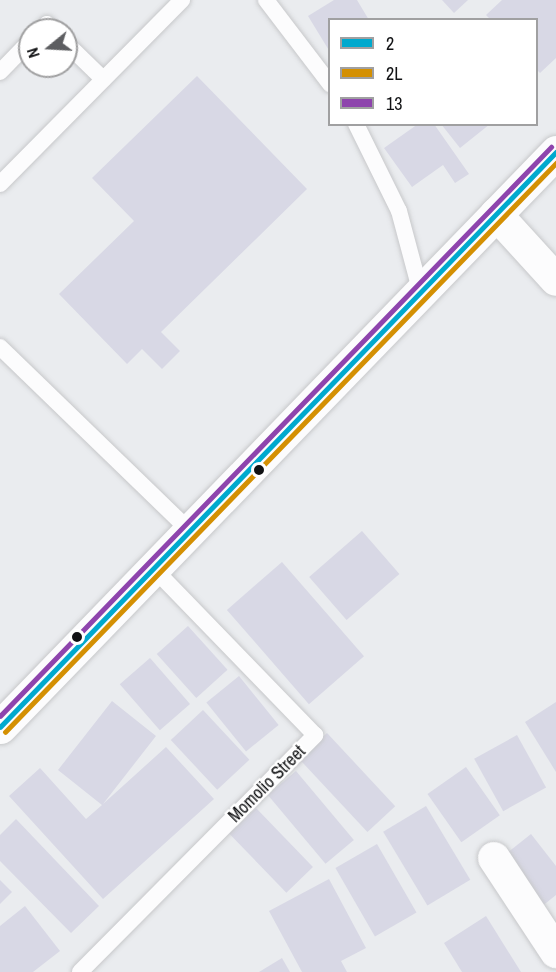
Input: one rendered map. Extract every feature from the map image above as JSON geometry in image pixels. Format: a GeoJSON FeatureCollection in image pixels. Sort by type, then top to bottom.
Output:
{"type":"FeatureCollection","features":[{"type":"Feature","properties":{"kind":"main road"},"geometry":{"type":"LineString","coordinates":[[0,727],[556,152]]}},
{"type":"Feature","properties":{"kind":"street"},"geometry":{"type":"LineString","coordinates":[[496,214],[556,280]]}},
{"type":"Feature","properties":{"kind":"street"},"geometry":{"type":"LineString","coordinates":[[494,858],[551,933]]}},
{"type":"Feature","properties":{"kind":"lane"},"geometry":{"type":"LineString","coordinates":[[0,184],[182,0]]}},
{"type":"Feature","properties":{"kind":"lane"},"geometry":{"type":"LineString","coordinates":[[266,0],[328,81]]}},
{"type":"Feature","properties":{"kind":"lane"},"geometry":{"type":"LineString","coordinates":[[0,72],[18,53]]}},
{"type":"Feature","properties":{"kind":"lane"},"geometry":{"type":"LineString","coordinates":[[78,55],[103,79]]}},
{"type":"Feature","properties":{"kind":"lane"},"geometry":{"type":"LineString","coordinates":[[357,126],[399,211],[421,293]]}},
{"type":"Feature","properties":{"kind":"lane"},"geometry":{"type":"LineString","coordinates":[[0,347],[190,531]]}},
{"type":"Feature","properties":{"kind":"lane","name":"Momolio Street"},"geometry":{"type":"LineString","coordinates":[[80,972],[315,735],[153,568]]}},
{"type":"Feature","properties":{"kind":"building"},"geometry":{"type":"Polygon","coordinates":[[[334,0],[357,0],[368,18],[328,18],[328,49],[308,16],[334,0]]]}},
{"type":"Feature","properties":{"kind":"building"},"geometry":{"type":"Polygon","coordinates":[[[442,0],[468,0],[454,13],[442,0]]]}},
{"type":"Feature","properties":{"kind":"building"},"geometry":{"type":"Polygon","coordinates":[[[502,0],[556,0],[556,58],[540,73],[538,71],[538,18],[489,18],[486,15],[502,0]]]}},
{"type":"Feature","properties":{"kind":"building"},"geometry":{"type":"Polygon","coordinates":[[[197,76],[307,189],[161,332],[180,351],[162,369],[142,349],[127,364],[59,294],[134,221],[92,178],[197,76]]]}},
{"type":"Feature","properties":{"kind":"building"},"geometry":{"type":"Polygon","coordinates":[[[415,126],[435,126],[469,174],[455,183],[443,165],[412,187],[384,148],[415,126]]]}},
{"type":"Feature","properties":{"kind":"building"},"geometry":{"type":"Polygon","coordinates":[[[443,126],[488,126],[460,148],[443,126]]]}},
{"type":"Feature","properties":{"kind":"building"},"geometry":{"type":"Polygon","coordinates":[[[362,531],[399,574],[347,620],[309,577],[362,531]]]}},
{"type":"Feature","properties":{"kind":"building"},"geometry":{"type":"Polygon","coordinates":[[[282,562],[364,656],[309,704],[227,610],[282,562]]]}},
{"type":"Feature","properties":{"kind":"building"},"geometry":{"type":"Polygon","coordinates":[[[188,626],[227,670],[196,698],[157,654],[188,626]]]}},
{"type":"Feature","properties":{"kind":"building"},"geometry":{"type":"Polygon","coordinates":[[[150,658],[190,704],[160,730],[120,684],[150,658]]]}},
{"type":"Feature","properties":{"kind":"building"},"geometry":{"type":"Polygon","coordinates":[[[239,676],[279,725],[246,751],[206,702],[239,676]]]}},
{"type":"Feature","properties":{"kind":"building"},"geometry":{"type":"Polygon","coordinates":[[[112,701],[156,736],[103,804],[166,747],[214,799],[103,899],[9,796],[40,768],[86,819],[102,805],[58,770],[112,701]]]}},
{"type":"Feature","properties":{"kind":"building"},"geometry":{"type":"Polygon","coordinates":[[[556,702],[556,772],[525,722],[556,702]]]}},
{"type":"Feature","properties":{"kind":"building"},"geometry":{"type":"Polygon","coordinates":[[[203,710],[249,760],[217,790],[171,740],[203,710]]]}},
{"type":"Feature","properties":{"kind":"building"},"geometry":{"type":"Polygon","coordinates":[[[327,733],[395,806],[367,832],[299,759],[327,733]]]}},
{"type":"Feature","properties":{"kind":"building"},"geometry":{"type":"Polygon","coordinates":[[[517,735],[546,787],[503,811],[474,759],[517,735]]]}},
{"type":"Feature","properties":{"kind":"building"},"geometry":{"type":"Polygon","coordinates":[[[466,767],[500,815],[461,842],[427,794],[466,767]]]}},
{"type":"Feature","properties":{"kind":"building"},"geometry":{"type":"Polygon","coordinates":[[[296,771],[354,840],[326,864],[268,795],[296,771]]]}},
{"type":"Feature","properties":{"kind":"building"},"geometry":{"type":"Polygon","coordinates":[[[426,806],[470,880],[427,905],[383,832],[426,806]]]}},
{"type":"Feature","properties":{"kind":"building"},"geometry":{"type":"Polygon","coordinates":[[[256,808],[313,867],[286,893],[229,834],[256,808]]]}},
{"type":"Feature","properties":{"kind":"building"},"geometry":{"type":"Polygon","coordinates":[[[16,819],[99,906],[71,933],[0,861],[0,835],[16,819]]]}},
{"type":"Feature","properties":{"kind":"building"},"geometry":{"type":"Polygon","coordinates":[[[531,834],[556,866],[556,895],[536,911],[497,861],[531,834]]]}},
{"type":"Feature","properties":{"kind":"building"},"geometry":{"type":"Polygon","coordinates":[[[377,844],[417,912],[375,936],[335,868],[377,844]]]}},
{"type":"Feature","properties":{"kind":"building"},"geometry":{"type":"Polygon","coordinates":[[[329,879],[366,948],[341,961],[347,972],[302,972],[269,911],[329,879]]]}},
{"type":"Feature","properties":{"kind":"building"},"geometry":{"type":"Polygon","coordinates":[[[0,880],[12,892],[0,904],[0,880]]]}},
{"type":"Feature","properties":{"kind":"building"},"geometry":{"type":"Polygon","coordinates":[[[25,906],[60,951],[33,972],[0,972],[0,926],[25,906]]]}},
{"type":"Feature","properties":{"kind":"building"},"geometry":{"type":"Polygon","coordinates":[[[486,916],[521,972],[462,972],[444,943],[486,916]]]}},
{"type":"Feature","properties":{"kind":"building"},"geometry":{"type":"Polygon","coordinates":[[[282,958],[290,972],[259,972],[282,958]]]}},
{"type":"Feature","properties":{"kind":"transit line","name":"13"},"geometry":{"type":"LineString","coordinates":[[0,716],[551,147]]}},
{"type":"Feature","properties":{"kind":"transit line","name":"2"},"geometry":{"type":"LineString","coordinates":[[0,727],[556,152]]}},
{"type":"Feature","properties":{"kind":"transit line","name":"2L"},"geometry":{"type":"LineString","coordinates":[[5,732],[556,163]]}}]}
